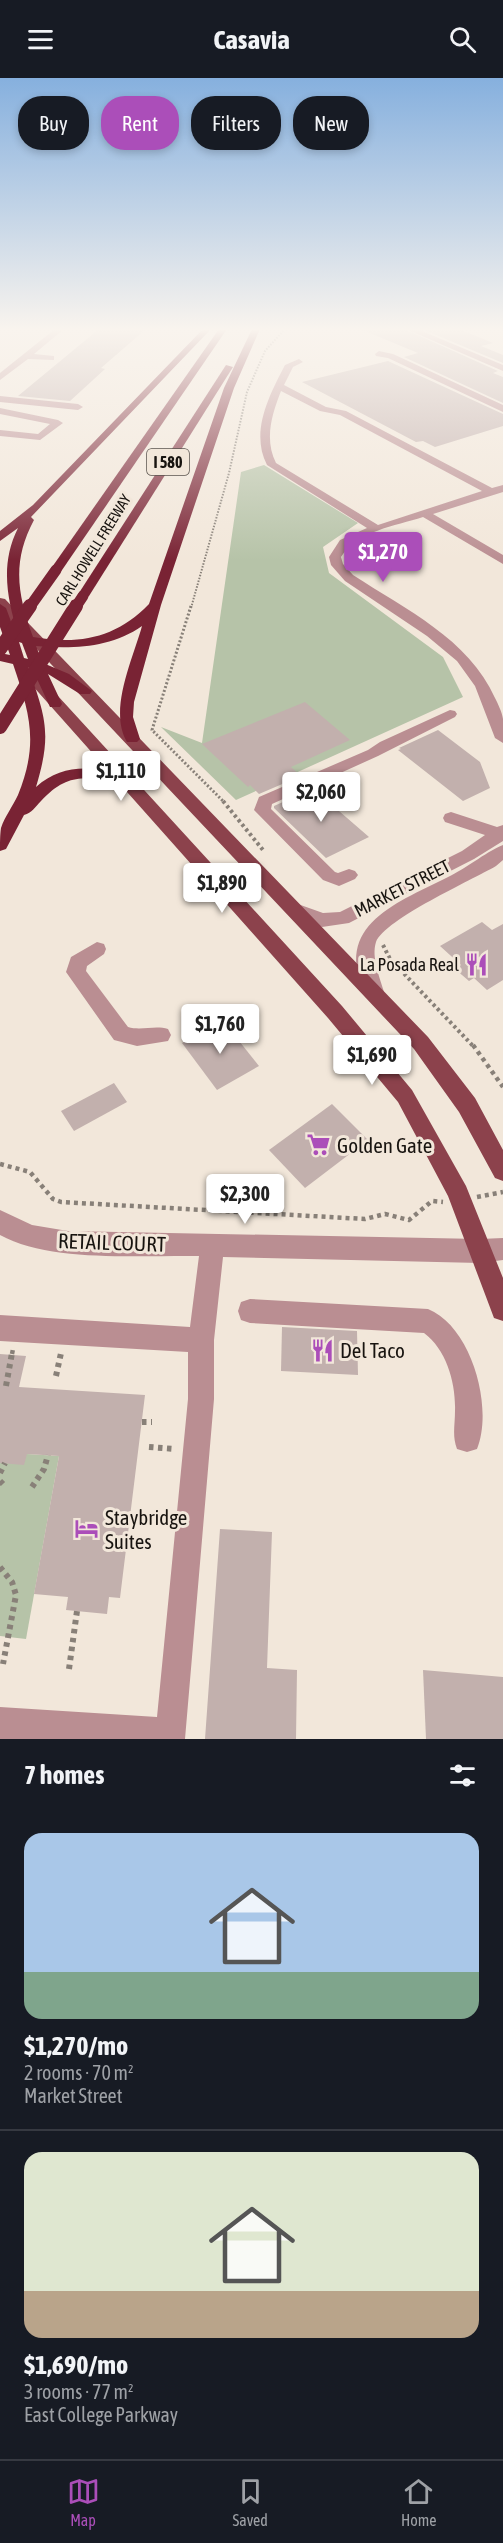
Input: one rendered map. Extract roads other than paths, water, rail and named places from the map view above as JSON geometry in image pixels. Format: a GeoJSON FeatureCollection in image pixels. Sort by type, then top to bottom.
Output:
{"type":"FeatureCollection","features":[{"type":"Feature","properties":{"kind":"highway"},"geometry":{"type":"LineString","coordinates":[[0,537],[38,507],[133,407]]}},
{"type":"Feature","properties":{"kind":"highway","name":"CARL HOWELL FREEWAY"},"geometry":{"type":"LineString","coordinates":[[0,649],[169,407]]}},
{"type":"Feature","properties":{"kind":"highway","name":"CARL HOWELL FREEWAY"},"geometry":{"type":"LineString","coordinates":[[0,728],[205,407]]}},
{"type":"Feature","properties":{"kind":"highway"},"geometry":{"type":"LineString","coordinates":[[132,739],[126,717],[127,702],[154,605],[223,407]]}},
{"type":"Feature","properties":{"kind":"highway"},"geometry":{"type":"LineString","coordinates":[[38,507],[17,541],[12,561],[13,591],[38,665],[56,704]]}},
{"type":"Feature","properties":{"kind":"highway"},"geometry":{"type":"LineString","coordinates":[[0,608],[4,637],[30,637],[69,643],[100,640],[132,628],[147,617],[154,605]]}},
{"type":"Feature","properties":{"kind":"highway"},"geometry":{"type":"LineString","coordinates":[[0,657],[38,665],[66,676],[85,691]]}},
{"type":"Feature","properties":{"kind":"highway"},"geometry":{"type":"LineString","coordinates":[[0,845],[26,795],[36,761],[39,731],[35,708],[18,661]]}},
{"type":"Feature","properties":{"kind":"highway"},"geometry":{"type":"LineString","coordinates":[[10,827],[44,787],[61,776],[93,773],[126,782]]}},
{"type":"Feature","properties":{"kind":"main road"},"geometry":{"type":"LineString","coordinates":[[0,602],[30,637],[132,739],[421,1043],[453,1083],[480,1125],[503,1171]]}},
{"type":"Feature","properties":{"kind":"main road"},"geometry":{"type":"LineString","coordinates":[[4,637],[18,661],[335,1012],[405,1096],[492,1250],[503,1309]]}},
{"type":"Feature","properties":{"kind":"street"},"geometry":{"type":"LineString","coordinates":[[273,407],[267,424],[266,456],[272,465],[377,529]]}},
{"type":"Feature","properties":{"kind":"street"},"geometry":{"type":"LineString","coordinates":[[318,407],[343,413],[497,490]]}},
{"type":"Feature","properties":{"kind":"street"},"geometry":{"type":"LineString","coordinates":[[0,411],[58,423],[40,436],[0,433]]}},
{"type":"Feature","properties":{"kind":"street"},"geometry":{"type":"LineString","coordinates":[[497,490],[377,529],[344,543],[335,557],[337,565],[349,578],[452,649],[471,668],[486,694],[503,738]]}},
{"type":"Feature","properties":{"kind":"street"},"geometry":{"type":"LineString","coordinates":[[425,514],[503,560]]}},
{"type":"Feature","properties":{"kind":"street"},"geometry":{"type":"LineString","coordinates":[[486,694],[503,693]]}},
{"type":"Feature","properties":{"kind":"street"},"geometry":{"type":"LineString","coordinates":[[349,875],[339,880],[329,876],[262,810],[265,801],[331,772],[450,714]]}},
{"type":"Feature","properties":{"kind":"street"},"geometry":{"type":"LineString","coordinates":[[451,818],[502,838]]}},
{"type":"Feature","properties":{"kind":"street","name":"MARKET STREET"},"geometry":{"type":"LineString","coordinates":[[296,910],[322,920],[344,918],[502,838]]}},
{"type":"Feature","properties":{"kind":"street","name":"MARKET STREET"},"geometry":{"type":"LineString","coordinates":[[374,992],[367,952],[367,942],[373,929],[390,916],[471,874],[502,838]]}},
{"type":"Feature","properties":{"kind":"street"},"geometry":{"type":"LineString","coordinates":[[96,949],[78,962],[76,972],[117,1030],[129,1037],[161,1035]]}},
{"type":"Feature","properties":{"kind":"street","name":"RETAIL COURT"},"geometry":{"type":"LineString","coordinates":[[0,1221],[17,1233],[47,1240],[492,1250]]}},
{"type":"Feature","properties":{"kind":"street"},"geometry":{"type":"LineString","coordinates":[[0,1724],[171,1734],[201,1399],[201,1340],[212,1245]]}},
{"type":"Feature","properties":{"kind":"street"},"geometry":{"type":"LineString","coordinates":[[492,1250],[503,1260]]}},
{"type":"Feature","properties":{"kind":"street"},"geometry":{"type":"LineString","coordinates":[[250,1311],[428,1321],[439,1326],[447,1337],[459,1364],[468,1400],[467,1439]]}},
{"type":"Feature","properties":{"kind":"street"},"geometry":{"type":"LineString","coordinates":[[7,1336],[201,1340]]}},
{"type":"Feature","properties":{"kind":"place","name":"La Posada Real"},"geometry":{"type":"Point","coordinates":[477,964]}},
{"type":"Feature","properties":{"kind":"place","name":"Golden Gate"},"geometry":{"type":"Point","coordinates":[319,1145]}},
{"type":"Feature","properties":{"kind":"place","name":"Del Taco"},"geometry":{"type":"Point","coordinates":[322,1350]}},
{"type":"Feature","properties":{"kind":"place","name":"Staybridge Suites"},"geometry":{"type":"Point","coordinates":[87,1529]}}]}
